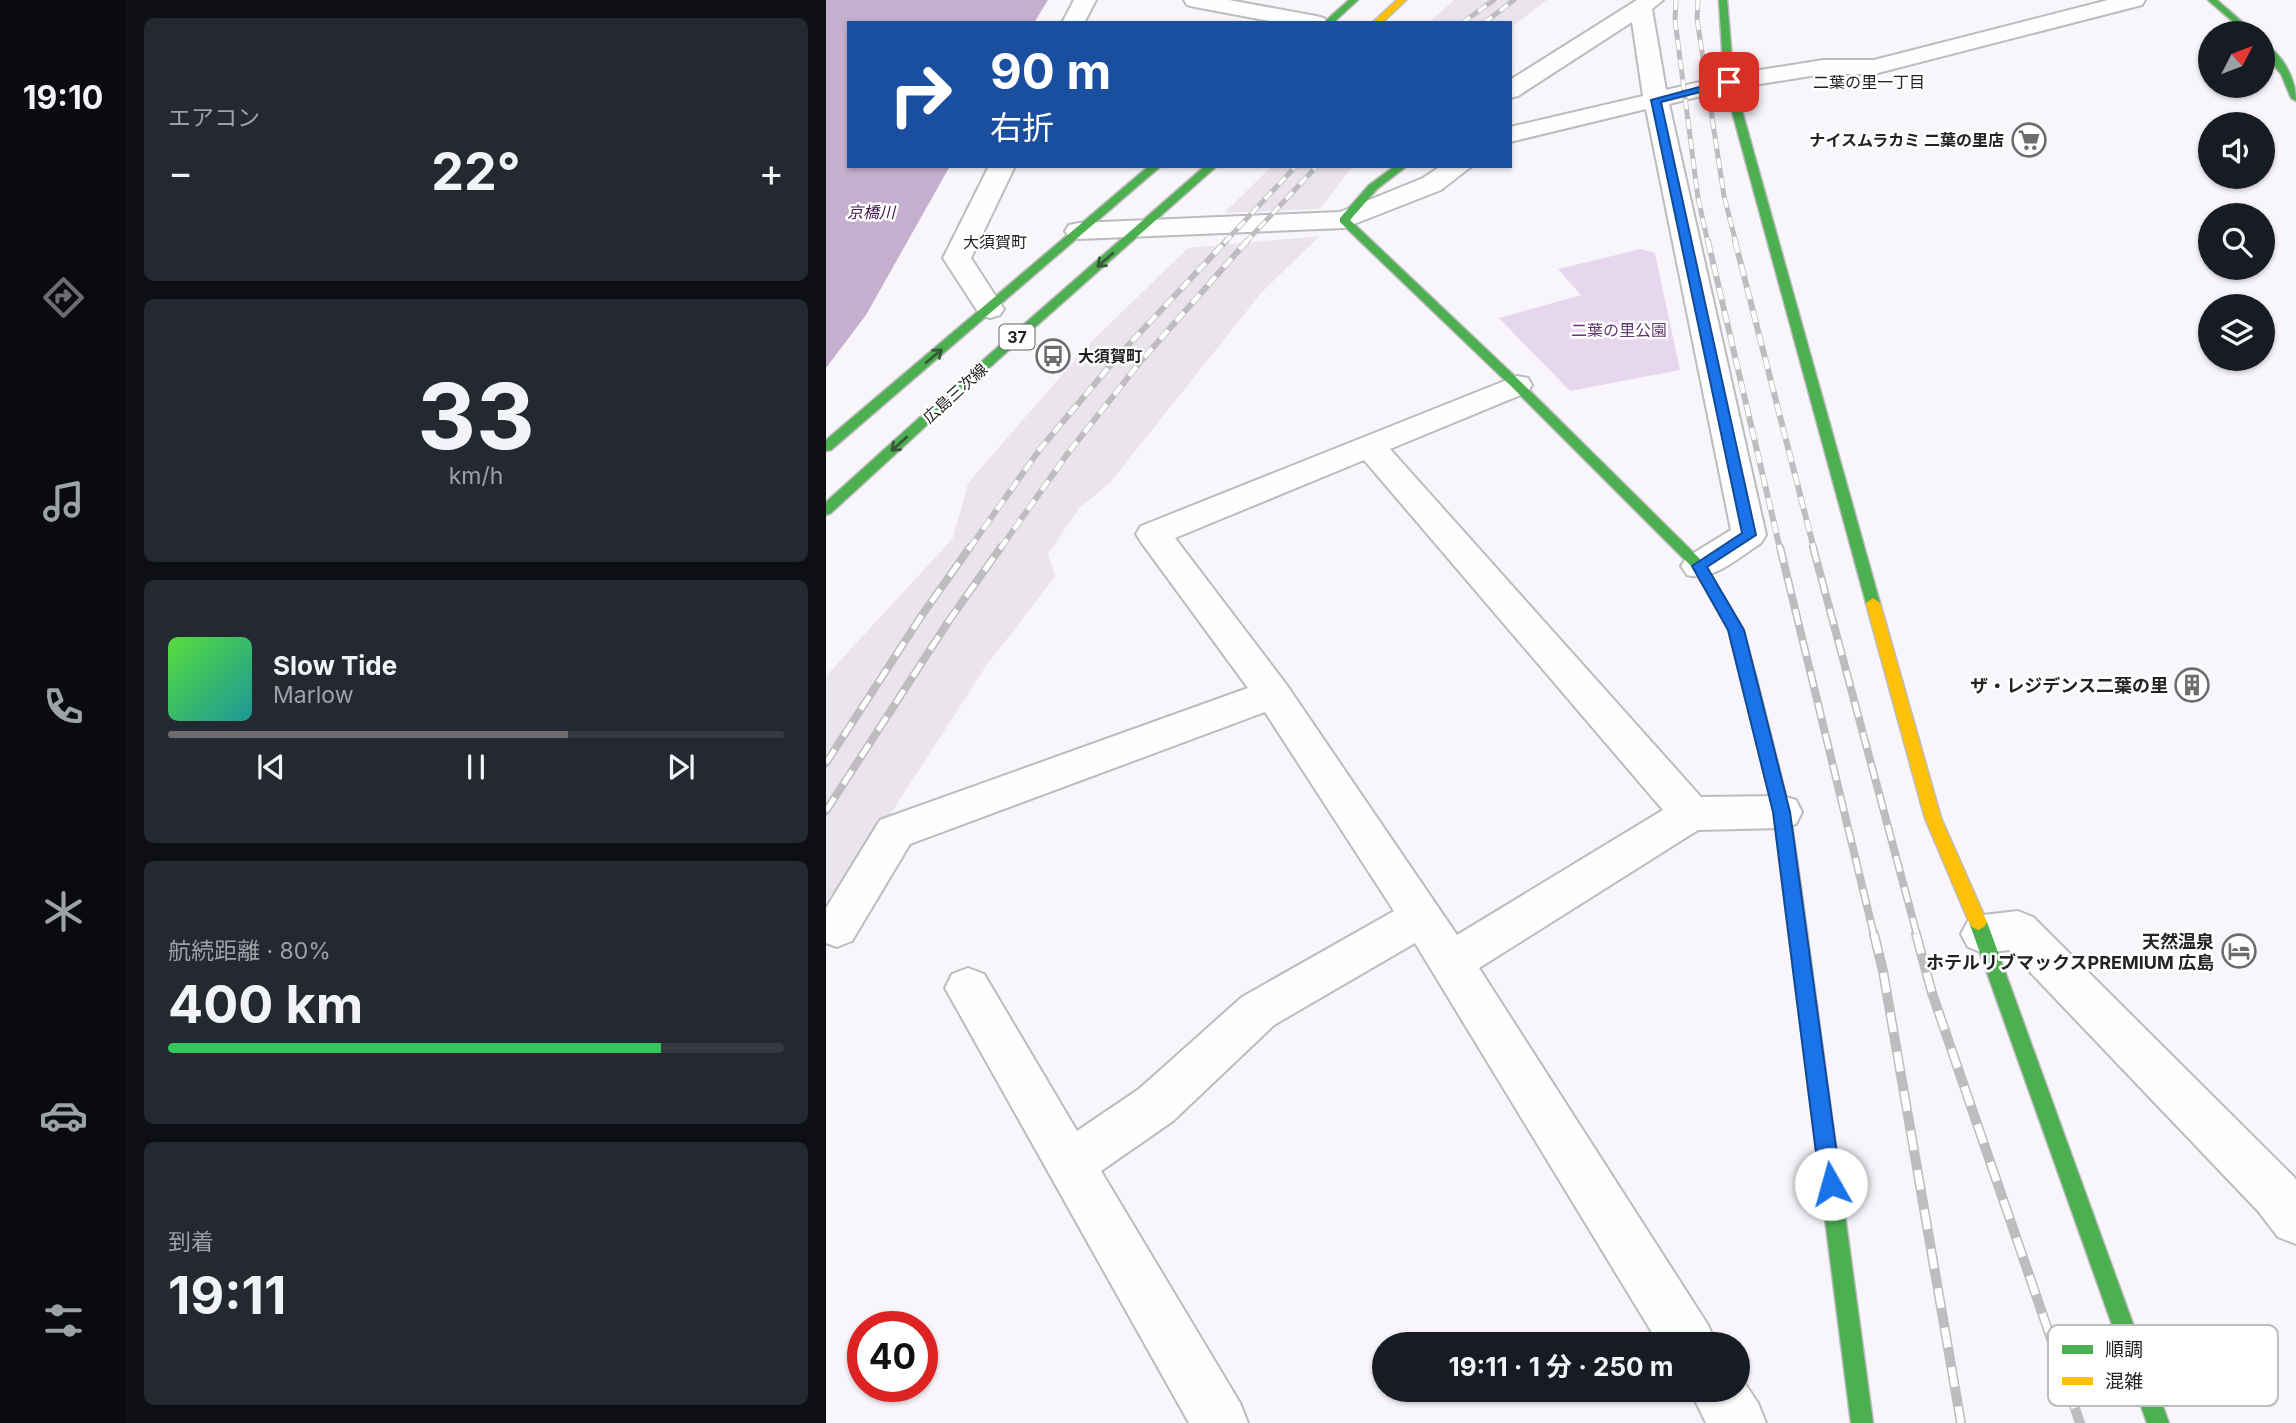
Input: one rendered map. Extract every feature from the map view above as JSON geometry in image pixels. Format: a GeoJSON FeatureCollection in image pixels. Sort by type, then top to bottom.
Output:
{"type":"FeatureCollection","features":[{"type":"Feature","properties":{"kind":"street"},"geometry":{"type":"LineString","coordinates":[[1074,21],[1085,0]]}},
{"type":"Feature","properties":{"kind":"street"},"geometry":{"type":"LineString","coordinates":[[1195,0],[1305,21]]}},
{"type":"Feature","properties":{"kind":"street"},"geometry":{"type":"LineString","coordinates":[[1329,21],[1354,0]]}},
{"type":"Feature","properties":{"kind":"street"},"geometry":{"type":"LineString","coordinates":[[1378,21],[1402,0]]}},
{"type":"Feature","properties":{"kind":"street"},"geometry":{"type":"LineString","coordinates":[[1723,0],[1729,82],[1933,818],[1983,934],[2123,1325]]}},
{"type":"Feature","properties":{"kind":"street"},"geometry":{"type":"LineString","coordinates":[[1512,135],[1729,82],[1823,67],[1874,67],[2134,0]]}},
{"type":"Feature","properties":{"kind":"street"},"geometry":{"type":"LineString","coordinates":[[2211,0],[2236,21]]}},
{"type":"Feature","properties":{"kind":"street"},"geometry":{"type":"LineString","coordinates":[[1512,90],[1647,4],[1656,100],[1749,535],[1699,566]]}},
{"type":"Feature","properties":{"kind":"street"},"geometry":{"type":"LineString","coordinates":[[2275,60],[2286,73],[2296,98]]}},
{"type":"Feature","properties":{"kind":"street"},"geometry":{"type":"LineString","coordinates":[[990,309],[957,258],[1001,168]]}},
{"type":"Feature","properties":{"kind":"street","name":"37"},"geometry":{"type":"LineString","coordinates":[[826,447],[1154,168]]}},
{"type":"Feature","properties":{"kind":"street","name":"広島三次線"},"geometry":{"type":"LineString","coordinates":[[826,510],[1210,168]]}},
{"type":"Feature","properties":{"kind":"street"},"geometry":{"type":"LineString","coordinates":[[1344,220],[1373,187],[1399,168]]}},
{"type":"Feature","properties":{"kind":"street"},"geometry":{"type":"LineString","coordinates":[[1079,231],[1344,220],[1432,184],[1456,168]]}},
{"type":"Feature","properties":{"kind":"street"},"geometry":{"type":"LineString","coordinates":[[1344,220],[1517,385],[1699,566],[1736,630],[1782,812],[1862,1423]]}},
{"type":"Feature","properties":{"kind":"street"},"geometry":{"type":"LineString","coordinates":[[1517,385],[1153,534],[1273,694],[1422,917],[1681,1332]]}},
{"type":"Feature","properties":{"kind":"street"},"geometry":{"type":"LineString","coordinates":[[1368,445],[1691,814]]}},
{"type":"Feature","properties":{"kind":"street"},"geometry":{"type":"LineString","coordinates":[[837,928],[895,832],[1273,694]]}},
{"type":"Feature","properties":{"kind":"street"},"geometry":{"type":"LineString","coordinates":[[1450,962],[1691,814],[1782,812]]}},
{"type":"Feature","properties":{"kind":"street"},"geometry":{"type":"LineString","coordinates":[[1071,1164],[1156,1105],[1258,1011],[1422,917]]}},
{"type":"Feature","properties":{"kind":"street"},"geometry":{"type":"LineString","coordinates":[[1983,934],[2018,930],[2276,1194],[2296,1219]]}},
{"type":"Feature","properties":{"kind":"street"},"geometry":{"type":"LineString","coordinates":[[968,988],[1220,1423]]}},
{"type":"Feature","properties":{"kind":"street"},"geometry":{"type":"LineString","coordinates":[[1725,1402],[1738,1423]]}},
{"type":"Feature","properties":{"kind":"street"},"geometry":{"type":"LineString","coordinates":[[2152,1406],[2158,1423]]}},
{"type":"Feature","properties":{"kind":"shaded area"},"geometry":{"type":"Polygon","coordinates":[[[1454,0],[1547,0],[1512,26],[1512,21],[1430,21],[1454,0]]]}},
{"type":"Feature","properties":{"kind":"shaded area"},"geometry":{"type":"Polygon","coordinates":[[[1270,168],[1351,168],[1320,209],[1224,213],[1270,168]]]}},
{"type":"Feature","properties":{"kind":"shaded area"},"geometry":{"type":"Polygon","coordinates":[[[1320,236],[1261,293],[1109,484],[1080,507],[1048,554],[1055,577],[986,666],[868,849],[826,930],[826,676],[953,538],[968,483],[1086,347],[1188,248],[1320,236]]]}},
{"type":"Feature","properties":{"kind":"green space","name":"二葉の里公園"},"geometry":{"type":"Polygon","coordinates":[[[1641,249],[1655,253],[1680,370],[1570,391],[1499,318],[1581,295],[1558,269],[1641,249]]]}},
{"type":"Feature","properties":{"kind":"water","name":"京橋川"},"geometry":{"type":"Polygon","coordinates":[[[826,0],[1048,0],[1035,21],[847,21],[847,168],[949,168],[866,315],[826,368],[826,0]]]}},
{"type":"Feature","properties":{"kind":"railway"},"geometry":{"type":"LineString","coordinates":[[1465,21],[1494,0]]}},
{"type":"Feature","properties":{"kind":"railway"},"geometry":{"type":"LineString","coordinates":[[1487,21],[1514,0]]}},
{"type":"Feature","properties":{"kind":"railway"},"geometry":{"type":"LineString","coordinates":[[1676,0],[1675,20],[1698,198],[1708,243]]}},
{"type":"Feature","properties":{"kind":"railway"},"geometry":{"type":"LineString","coordinates":[[1698,0],[1697,19],[1724,196],[1736,243]]}},
{"type":"Feature","properties":{"kind":"railway"},"geometry":{"type":"LineString","coordinates":[[1224,243],[1294,168]]}},
{"type":"Feature","properties":{"kind":"railway"},"geometry":{"type":"LineString","coordinates":[[1245,243],[1315,168]]}},
{"type":"Feature","properties":{"kind":"railway"},"geometry":{"type":"LineString","coordinates":[[969,549],[1040,449],[1119,355],[1226,241]]}},
{"type":"Feature","properties":{"kind":"railway"},"geometry":{"type":"LineString","coordinates":[[1000,549],[1068,453],[1141,361],[1247,241]]}},
{"type":"Feature","properties":{"kind":"railway"},"geometry":{"type":"LineString","coordinates":[[1708,241],[1780,549]]}},
{"type":"Feature","properties":{"kind":"railway"},"geometry":{"type":"LineString","coordinates":[[1735,241],[1814,549]]}},
{"type":"Feature","properties":{"kind":"railway"},"geometry":{"type":"LineString","coordinates":[[826,763],[922,615],[970,547]]}},
{"type":"Feature","properties":{"kind":"railway"},"geometry":{"type":"LineString","coordinates":[[826,811],[948,622],[1001,547]]}},
{"type":"Feature","properties":{"kind":"railway"},"geometry":{"type":"LineString","coordinates":[[1780,547],[1874,935]]}},
{"type":"Feature","properties":{"kind":"railway"},"geometry":{"type":"LineString","coordinates":[[1813,547],[1917,935]]}},
{"type":"Feature","properties":{"kind":"railway"},"geometry":{"type":"LineString","coordinates":[[1874,934],[1883,971],[1961,1423]]}},
{"type":"Feature","properties":{"kind":"railway"},"geometry":{"type":"LineString","coordinates":[[1916,934],[1932,993],[2048,1330]]}},
{"type":"Feature","properties":{"kind":"railway"},"geometry":{"type":"LineString","coordinates":[[2074,1406],[2080,1423]]}},
{"type":"Feature","properties":{"kind":"traffic: fast"},"geometry":{"type":"LineString","coordinates":[[1329,21],[1354,0]]}},
{"type":"Feature","properties":{"kind":"traffic: fast"},"geometry":{"type":"LineString","coordinates":[[1723,0],[1729,82],[1873,603]]}},
{"type":"Feature","properties":{"kind":"traffic: fast"},"geometry":{"type":"LineString","coordinates":[[2212,0],[2237,21]]}},
{"type":"Feature","properties":{"kind":"traffic: fast"},"geometry":{"type":"LineString","coordinates":[[2275,60],[2286,73],[2296,98]]}},
{"type":"Feature","properties":{"kind":"traffic: fast"},"geometry":{"type":"LineString","coordinates":[[826,447],[1154,168]]}},
{"type":"Feature","properties":{"kind":"traffic: fast"},"geometry":{"type":"LineString","coordinates":[[826,510],[995,356],[1210,168]]}},
{"type":"Feature","properties":{"kind":"traffic: fast"},"geometry":{"type":"LineString","coordinates":[[1399,168],[1373,187],[1344,220],[1517,385],[1699,566],[1736,630],[1749,680]]}},
{"type":"Feature","properties":{"kind":"traffic: fast"},"geometry":{"type":"LineString","coordinates":[[1792,888],[1862,1423]]}},
{"type":"Feature","properties":{"kind":"traffic: fast"},"geometry":{"type":"LineString","coordinates":[[1978,922],[2123,1325]]}},
{"type":"Feature","properties":{"kind":"traffic: fast"},"geometry":{"type":"LineString","coordinates":[[2152,1406],[2158,1423]]}},
{"type":"Feature","properties":{"kind":"traffic: slow"},"geometry":{"type":"LineString","coordinates":[[1378,21],[1402,0]]}},
{"type":"Feature","properties":{"kind":"traffic: slow"},"geometry":{"type":"LineString","coordinates":[[1873,603],[1933,818],[1978,922]]}},
{"type":"Feature","properties":{"kind":"traffic: slow"},"geometry":{"type":"LineString","coordinates":[[1749,680],[1782,812],[1792,888]]}},
{"type":"Feature","properties":{"kind":"place","name":"ナイスムラカミ 二葉の里店"},"geometry":{"type":"Point","coordinates":[2029,140]}},
{"type":"Feature","properties":{"kind":"place","name":"大須賀町"},"geometry":{"type":"Point","coordinates":[1053,356]}},
{"type":"Feature","properties":{"kind":"place","name":"ザ・レジデンス二葉の里"},"geometry":{"type":"Point","coordinates":[2192,685]}},
{"type":"Feature","properties":{"kind":"place","name":"天然温泉 ホテルリブマックスPREMIUM 広島"},"geometry":{"type":"Point","coordinates":[2239,951]}},
{"type":"Feature","properties":{"kind":"district","name":"二葉の里一丁目"},"geometry":{"type":"Point","coordinates":[1869,82]}},
{"type":"Feature","properties":{"kind":"district","name":"大須賀町"},"geometry":{"type":"Point","coordinates":[995,242]}},
{"type":"Feature","properties":{"kind":"route"},"geometry":{"type":"LineString","coordinates":[[1729,82],[1656,100],[1749,535],[1699,566],[1736,630],[1782,812],[1831,1184]]}}]}
